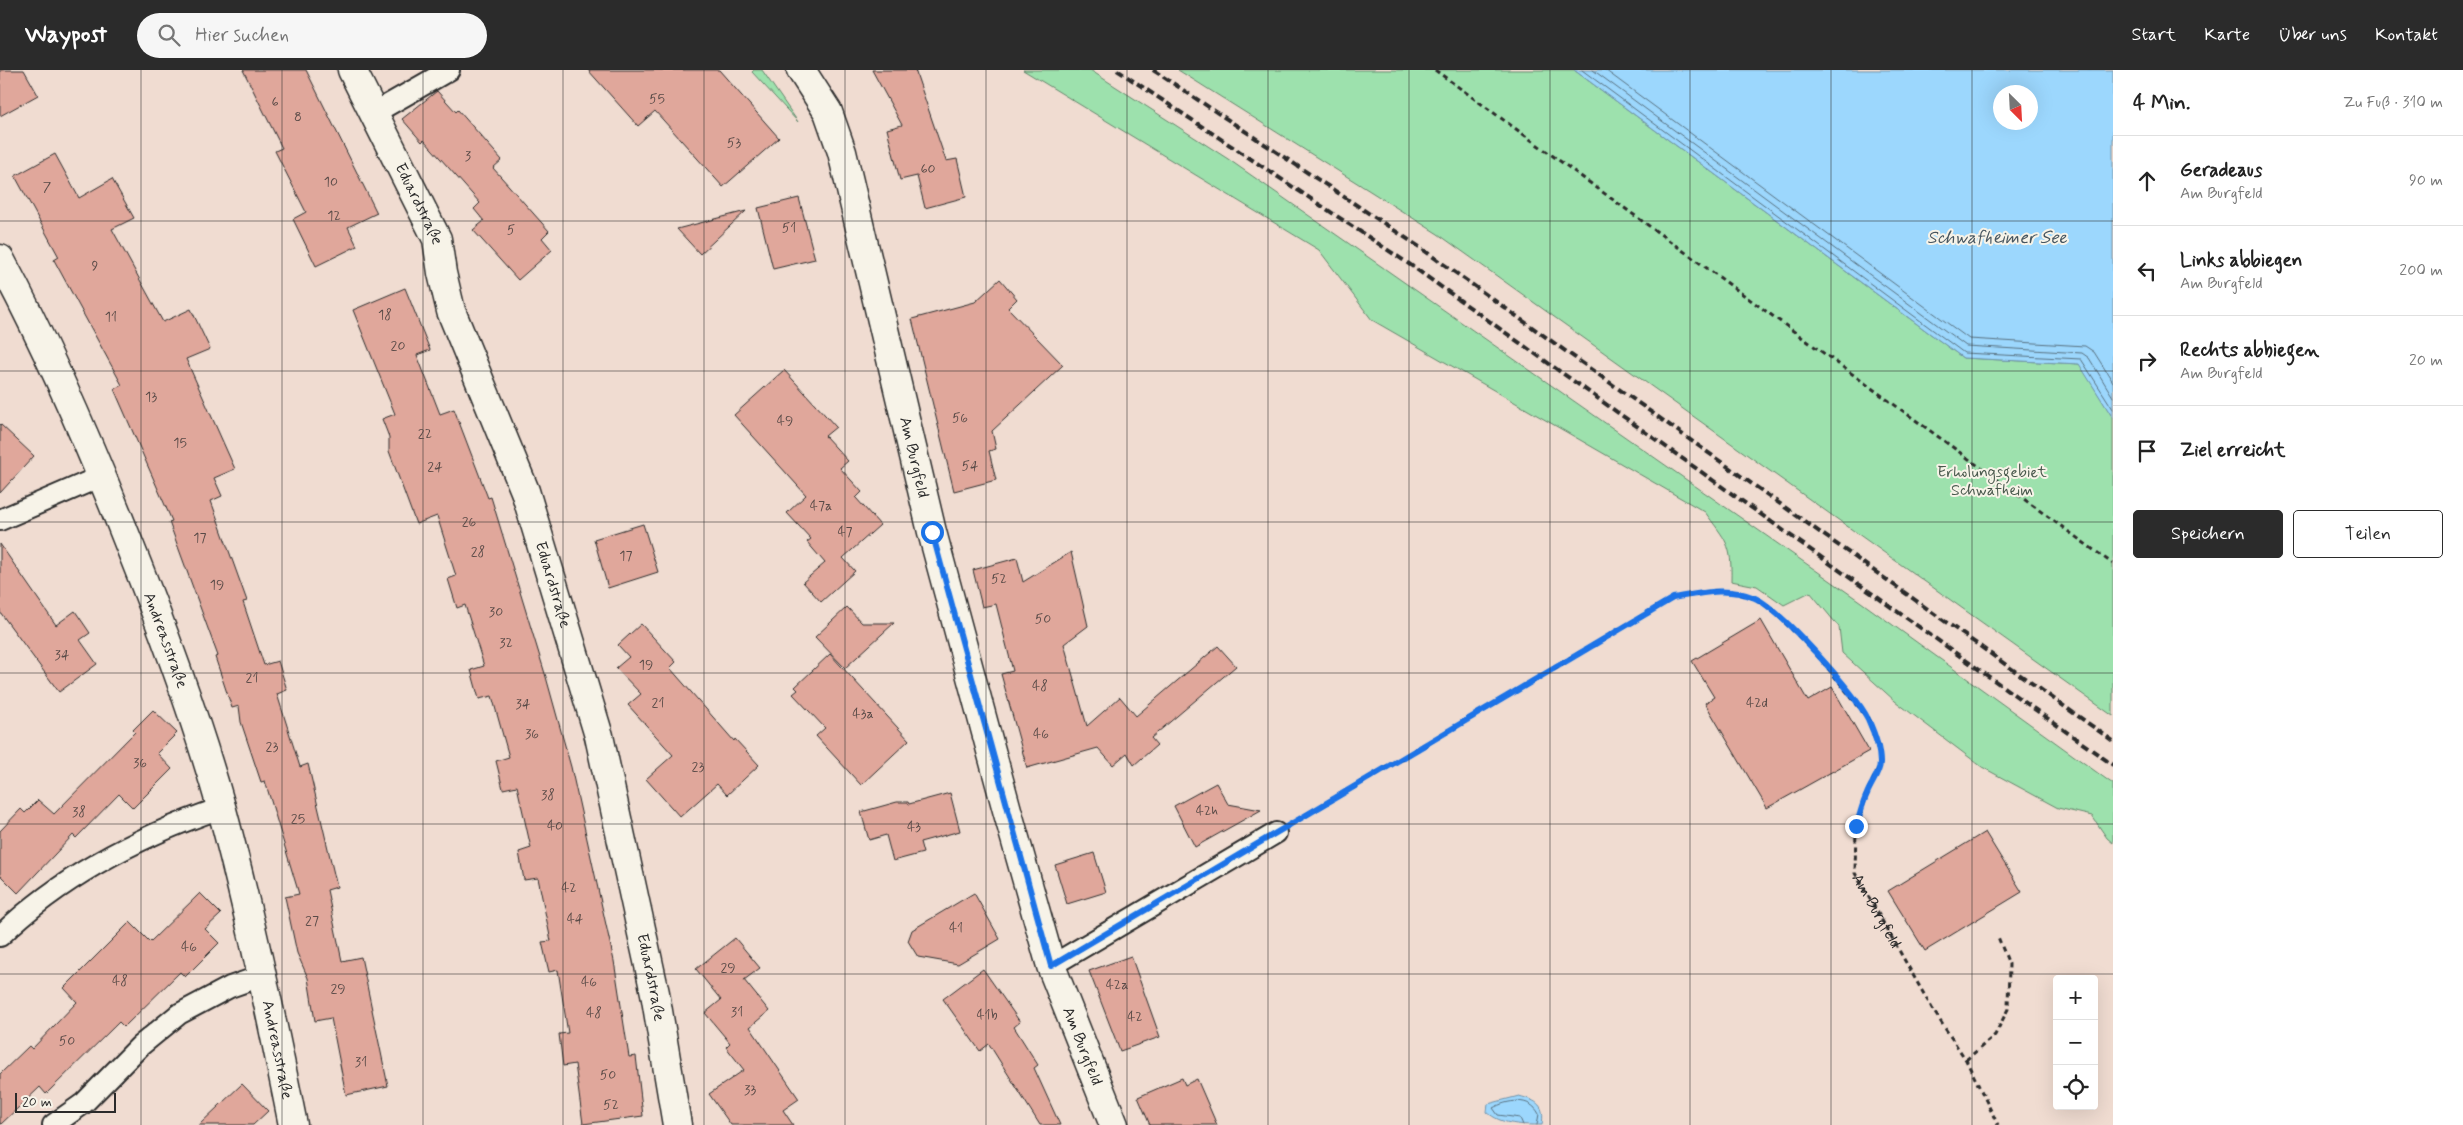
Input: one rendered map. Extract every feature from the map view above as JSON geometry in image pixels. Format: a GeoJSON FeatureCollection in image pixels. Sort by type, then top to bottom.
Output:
{"type":"FeatureCollection","features":[{"type":"Feature","properties":{"kind":"street","name":"Eduardstraße"},"geometry":{"type":"LineString","coordinates":[[352,70],[437,239],[442,273],[451,311],[525,491],[599,736],[655,993],[677,1125]]}},
{"type":"Feature","properties":{"kind":"street","name":"Am Burgfeld"},"geometry":{"type":"LineString","coordinates":[[801,70],[828,112],[842,152],[932,532],[1051,966],[1110,1124]]}},
{"type":"Feature","properties":{"kind":"street","name":"Andreasstraße"},"geometry":{"type":"LineString","coordinates":[[0,259],[36,326],[102,476],[172,651],[221,808],[264,975],[293,1125]]}},
{"type":"Feature","properties":{"kind":"lane"},"geometry":{"type":"LineString","coordinates":[[374,113],[449,70]]}},
{"type":"Feature","properties":{"kind":"lane"},"geometry":{"type":"LineString","coordinates":[[0,520],[102,476]]}},
{"type":"Feature","properties":{"kind":"lane"},"geometry":{"type":"LineString","coordinates":[[0,936],[63,884],[116,850],[186,820],[221,808]]}},
{"type":"Feature","properties":{"kind":"lane"},"geometry":{"type":"LineString","coordinates":[[1051,966],[1276,833]]}},
{"type":"Feature","properties":{"kind":"lane","name":"Andreasstraße"},"geometry":{"type":"LineString","coordinates":[[53,1125],[84,1103],[140,1046],[179,1014],[230,987],[264,975]]}},
{"type":"Feature","properties":{"kind":"path"},"geometry":{"type":"LineString","coordinates":[[1435,70],[2113,564]]}},
{"type":"Feature","properties":{"kind":"path","name":"Am Burgfeld"},"geometry":{"type":"LineString","coordinates":[[1276,833],[1673,598],[1714,591],[1733,592],[1755,598],[1774,610],[1816,653],[1868,718],[1878,749],[1880,765],[1866,796],[1856,826],[1855,872],[1933,1010],[1966,1060],[1998,1125]]}},
{"type":"Feature","properties":{"kind":"path"},"geometry":{"type":"LineString","coordinates":[[1966,1060],[1995,1036],[2008,1009],[2009,964],[1998,937]]}},
{"type":"Feature","properties":{"kind":"green space"},"geometry":{"type":"Polygon","coordinates":[[[754,70],[762,70],[798,122],[752,72],[754,70]]]}},
{"type":"Feature","properties":{"kind":"green space"},"geometry":{"type":"Polygon","coordinates":[[[1023,70],[1090,70],[1228,159],[1861,602],[2113,784],[2113,843],[2107,838],[2092,816],[2058,808],[1982,767],[1895,701],[1842,653],[1839,627],[1810,592],[1784,605],[1757,586],[1731,581],[1729,550],[1723,537],[1705,512],[1372,320],[1319,250],[1023,70]]]}},
{"type":"Feature","properties":{"kind":"green space","name":"Erholungsgebiet Schwafheim"},"geometry":{"type":"Polygon","coordinates":[[[1178,70],[1574,70],[1963,358],[2080,364],[2113,418],[2113,716],[1438,234],[1178,70]]]}},
{"type":"Feature","properties":{"kind":"water","name":"Schwafheimer See"},"geometry":{"type":"Polygon","coordinates":[[[1574,70],[2113,70],[2113,418],[2079,364],[1963,358],[1574,70]]]}},
{"type":"Feature","properties":{"kind":"water"},"geometry":{"type":"Polygon","coordinates":[[[1519,1096],[1539,1105],[1543,1118],[1542,1125],[1506,1122],[1487,1112],[1488,1104],[1519,1096]]]}},
{"type":"Feature","properties":{"kind":"building"},"geometry":{"type":"Polygon","coordinates":[[[0,70],[24,70],[38,95],[0,116],[0,70]]]}},
{"type":"Feature","properties":{"kind":"building"},"geometry":{"type":"Polygon","coordinates":[[[243,70],[306,70],[377,213],[348,227],[357,246],[316,266],[293,219],[306,212],[275,151],[282,148],[243,70]]]}},
{"type":"Feature","properties":{"kind":"building"},"geometry":{"type":"Polygon","coordinates":[[[588,70],[719,70],[779,138],[723,187],[655,111],[638,126],[588,70]]]}},
{"type":"Feature","properties":{"kind":"building"},"geometry":{"type":"Polygon","coordinates":[[[872,70],[915,70],[946,161],[957,159],[966,197],[925,208],[917,176],[900,180],[887,129],[902,125],[872,70]]]}},
{"type":"Feature","properties":{"kind":"building"},"geometry":{"type":"Polygon","coordinates":[[[437,91],[456,112],[458,110],[502,160],[493,168],[549,231],[542,238],[552,250],[518,280],[473,230],[484,221],[474,209],[480,203],[424,140],[422,142],[402,119],[437,91]]]}},
{"type":"Feature","properties":{"kind":"building"},"geometry":{"type":"Polygon","coordinates":[[[55,154],[79,198],[112,179],[134,218],[112,229],[163,322],[191,309],[210,349],[186,359],[235,469],[214,478],[222,496],[211,501],[247,601],[243,602],[264,665],[278,661],[287,690],[277,694],[300,767],[308,764],[337,887],[327,890],[342,961],[361,957],[388,1086],[346,1095],[331,1018],[315,1021],[308,978],[297,953],[285,897],[299,894],[265,781],[261,782],[241,722],[239,706],[232,708],[215,657],[218,656],[169,522],[172,521],[114,389],[122,385],[54,260],[59,257],[15,176],[55,154]]]}},
{"type":"Feature","properties":{"kind":"building"},"geometry":{"type":"Polygon","coordinates":[[[799,198],[815,259],[773,269],[758,208],[799,198]]]}},
{"type":"Feature","properties":{"kind":"building"},"geometry":{"type":"Polygon","coordinates":[[[746,211],[700,254],[677,229],[746,211]]]}},
{"type":"Feature","properties":{"kind":"building"},"geometry":{"type":"Polygon","coordinates":[[[1000,279],[1017,299],[1008,308],[1063,365],[992,431],[996,449],[989,451],[996,480],[954,491],[912,319],[975,302],[1000,279]]]}},
{"type":"Feature","properties":{"kind":"building"},"geometry":{"type":"Polygon","coordinates":[[[405,288],[430,350],[417,355],[440,414],[454,409],[488,498],[491,497],[546,677],[571,767],[614,961],[629,1057],[636,1056],[643,1116],[583,1124],[575,1064],[563,1066],[559,1034],[568,1033],[558,970],[549,972],[542,942],[551,941],[538,878],[524,880],[519,852],[531,848],[517,786],[503,789],[496,761],[509,757],[492,696],[479,699],[471,670],[484,666],[465,605],[457,608],[448,579],[456,576],[437,516],[416,524],[389,451],[389,437],[382,419],[395,414],[353,310],[405,288]]]}},
{"type":"Feature","properties":{"kind":"building"},"geometry":{"type":"Polygon","coordinates":[[[784,370],[836,427],[825,436],[848,461],[840,468],[862,492],[856,498],[880,525],[843,558],[855,571],[821,602],[803,582],[825,563],[807,542],[811,539],[787,513],[806,495],[734,415],[784,370]]]}},
{"type":"Feature","properties":{"kind":"building"},"geometry":{"type":"Polygon","coordinates":[[[0,424],[34,456],[0,493],[0,424]]]}},
{"type":"Feature","properties":{"kind":"building"},"geometry":{"type":"Polygon","coordinates":[[[643,524],[658,572],[608,588],[594,539],[643,524]]]}},
{"type":"Feature","properties":{"kind":"building"},"geometry":{"type":"Polygon","coordinates":[[[0,544],[56,625],[75,611],[90,633],[80,640],[97,664],[59,692],[0,612],[0,544]]]}},
{"type":"Feature","properties":{"kind":"building"},"geometry":{"type":"Polygon","coordinates":[[[1071,552],[1088,626],[1064,644],[1087,726],[1120,697],[1136,716],[1218,646],[1236,666],[1151,738],[1157,745],[1134,765],[1127,753],[1113,765],[1098,748],[1027,768],[1001,674],[1013,671],[996,604],[982,607],[973,570],[1017,558],[1023,582],[1071,552]]]}},
{"type":"Feature","properties":{"kind":"building"},"geometry":{"type":"Polygon","coordinates":[[[847,607],[862,623],[894,623],[845,668],[815,637],[847,607]]]}},
{"type":"Feature","properties":{"kind":"building"},"geometry":{"type":"Polygon","coordinates":[[[1761,620],[1808,701],[1832,687],[1869,751],[1767,808],[1705,703],[1714,697],[1692,661],[1761,620]]]}},
{"type":"Feature","properties":{"kind":"building"},"geometry":{"type":"Polygon","coordinates":[[[641,624],[676,662],[670,668],[734,741],[735,739],[759,765],[727,795],[717,784],[680,817],[646,779],[673,755],[628,705],[641,694],[616,668],[629,657],[618,645],[641,624]]]}},
{"type":"Feature","properties":{"kind":"building"},"geometry":{"type":"Polygon","coordinates":[[[830,654],[909,740],[861,785],[816,736],[825,728],[793,694],[798,690],[795,687],[830,654]]]}},
{"type":"Feature","properties":{"kind":"building"},"geometry":{"type":"Polygon","coordinates":[[[153,710],[177,733],[157,753],[172,769],[133,808],[119,794],[76,838],[73,835],[18,893],[0,875],[0,831],[21,809],[25,813],[38,800],[54,814],[135,732],[133,730],[153,710]]]}},
{"type":"Feature","properties":{"kind":"building"},"geometry":{"type":"Polygon","coordinates":[[[1216,783],[1228,804],[1261,810],[1195,847],[1174,806],[1216,783]]]}},
{"type":"Feature","properties":{"kind":"building"},"geometry":{"type":"Polygon","coordinates":[[[950,793],[960,831],[920,842],[923,853],[893,861],[886,835],[869,840],[861,812],[897,802],[908,802],[909,804],[950,793]]]}},
{"type":"Feature","properties":{"kind":"building"},"geometry":{"type":"Polygon","coordinates":[[[1985,832],[2022,892],[1925,951],[1888,891],[1985,832]]]}},
{"type":"Feature","properties":{"kind":"building"},"geometry":{"type":"Polygon","coordinates":[[[1094,853],[1106,892],[1067,904],[1055,865],[1094,853]]]}},
{"type":"Feature","properties":{"kind":"building"},"geometry":{"type":"Polygon","coordinates":[[[200,893],[221,914],[205,929],[219,943],[185,977],[180,972],[124,1027],[119,1022],[46,1094],[40,1087],[0,1125],[0,1074],[29,1046],[32,1049],[77,1002],[64,988],[130,922],[150,942],[200,893]]]}},
{"type":"Feature","properties":{"kind":"building"},"geometry":{"type":"Polygon","coordinates":[[[974,893],[1000,939],[958,964],[918,957],[908,941],[912,930],[974,893]]]}},
{"type":"Feature","properties":{"kind":"building"},"geometry":{"type":"Polygon","coordinates":[[[735,938],[760,968],[744,980],[769,1011],[750,1027],[799,1099],[783,1110],[793,1125],[731,1125],[709,1094],[744,1070],[726,1047],[730,1043],[705,1013],[721,1000],[696,969],[735,938]]]}},
{"type":"Feature","properties":{"kind":"building"},"geometry":{"type":"Polygon","coordinates":[[[1131,956],[1160,1037],[1120,1051],[1089,971],[1131,956]]]}},
{"type":"Feature","properties":{"kind":"building"},"geometry":{"type":"Polygon","coordinates":[[[983,969],[1020,1022],[1014,1027],[1038,1065],[1034,1068],[1060,1125],[1040,1125],[989,1044],[980,1051],[943,999],[983,969]]]}},
{"type":"Feature","properties":{"kind":"building"},"geometry":{"type":"Polygon","coordinates":[[[1182,1078],[1185,1085],[1197,1079],[1217,1125],[1150,1125],[1138,1097],[1182,1078]]]}},
{"type":"Feature","properties":{"kind":"building"},"geometry":{"type":"Polygon","coordinates":[[[242,1084],[268,1111],[253,1125],[199,1125],[242,1084]]]}},
{"type":"Feature","properties":{"kind":"railway"},"geometry":{"type":"LineString","coordinates":[[1117,70],[1409,264],[2113,765]]}},
{"type":"Feature","properties":{"kind":"railway"},"geometry":{"type":"LineString","coordinates":[[1153,70],[1418,246],[2113,741]]}},
{"type":"Feature","properties":{"kind":"route"},"geometry":{"type":"LineString","coordinates":[[932,532],[1051,966],[1673,598],[1714,591],[1733,592],[1755,598],[1774,610],[1816,653],[1842,684],[1868,718],[1878,749],[1880,765],[1866,796],[1856,826]]}}]}
